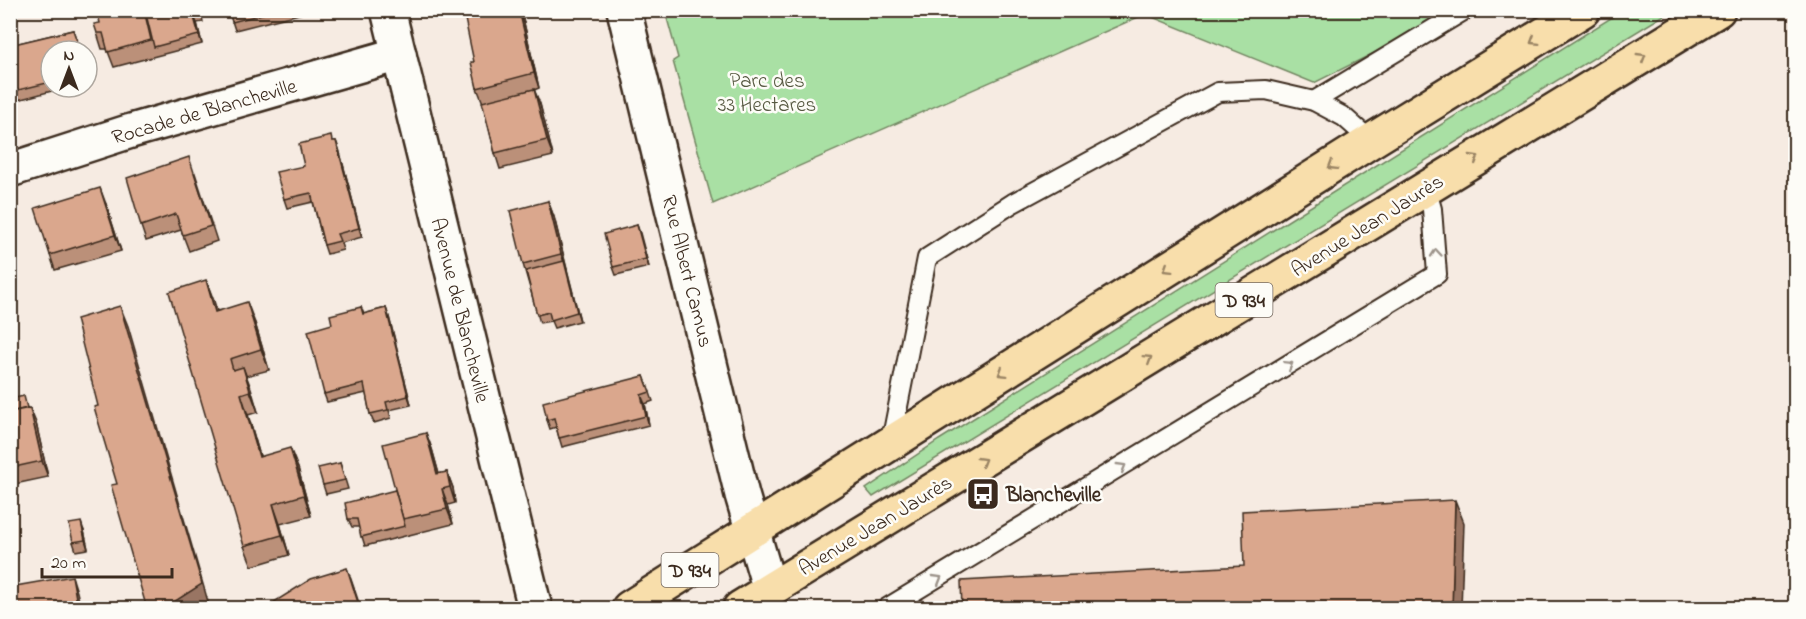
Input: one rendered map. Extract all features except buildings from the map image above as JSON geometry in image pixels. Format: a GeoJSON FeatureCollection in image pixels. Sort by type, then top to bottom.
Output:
{"type":"FeatureCollection","features":[{"type":"Feature","properties":{"kind":"main road","name":"Avenue Jean Jaurès"},"geometry":{"type":"LineString","coordinates":[[770,590],[1718,10]]}},
{"type":"Feature","properties":{"kind":"main road","name":"D 934"},"geometry":{"type":"LineString","coordinates":[[629,609],[891,442],[1582,11]]}},
{"type":"Feature","properties":{"kind":"main road","name":"D 934"},"geometry":{"type":"LineString","coordinates":[[740,609],[770,590]]}},
{"type":"Feature","properties":{"kind":"street","name":"Avenue de Blancheville"},"geometry":{"type":"LineString","coordinates":[[388,10],[535,609]]}},
{"type":"Feature","properties":{"kind":"street","name":"Rue Albert Camus"},"geometry":{"type":"LineString","coordinates":[[624,10],[752,531],[770,590]]}},
{"type":"Feature","properties":{"kind":"street","name":"Rocade de Blancheville"},"geometry":{"type":"LineString","coordinates":[[10,170],[131,131],[399,54]]}},
{"type":"Feature","properties":{"kind":"lane"},"geometry":{"type":"LineString","coordinates":[[1314,101],[1466,10]]}},
{"type":"Feature","properties":{"kind":"lane"},"geometry":{"type":"LineString","coordinates":[[891,442],[927,258],[1013,203],[1218,92],[1266,90],[1314,101],[1344,117],[1371,141]]}},
{"type":"Feature","properties":{"kind":"lane"},"geometry":{"type":"LineString","coordinates":[[887,609],[1437,274],[1432,209],[1426,188]]}},
{"type":"Feature","properties":{"kind":"green space","name":"Parc des 33 Hectares"},"geometry":{"type":"Polygon","coordinates":[[[665,11],[1458,11],[1314,83],[1145,14],[713,204],[673,61],[678,58],[665,11]]]}},
{"type":"Feature","properties":{"kind":"green space"},"geometry":{"type":"Polygon","coordinates":[[[1622,11],[1671,11],[873,497],[866,489],[939,440],[1622,11]]]}},
{"type":"Feature","properties":{"kind":"place","name":"Blancheville"},"geometry":{"type":"Point","coordinates":[983,494]}}]}
